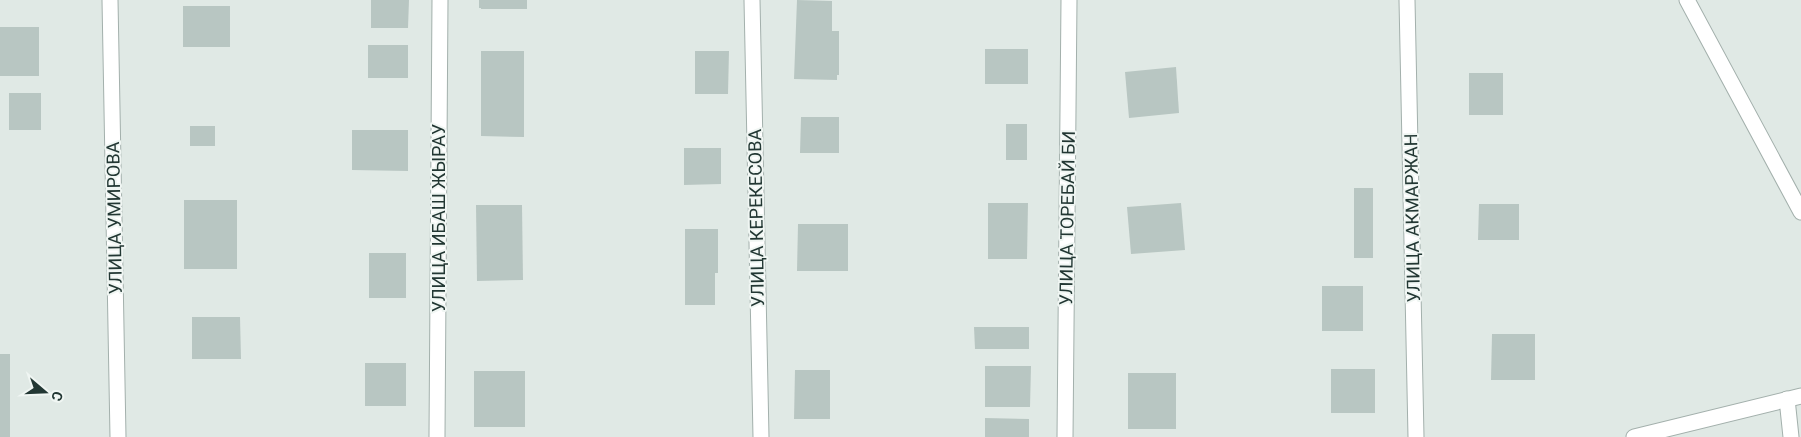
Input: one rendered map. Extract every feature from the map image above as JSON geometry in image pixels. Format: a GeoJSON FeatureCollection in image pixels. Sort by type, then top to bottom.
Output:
{"type":"FeatureCollection","features":[{"type":"Feature","properties":{"kind":"street","name":"УЛИЦА УМИРОВА"},"geometry":{"type":"LineString","coordinates":[[110,0],[118,437]]}},
{"type":"Feature","properties":{"kind":"street","name":"УЛИЦА ИБАШ ЖЫРАУ"},"geometry":{"type":"LineString","coordinates":[[437,437],[440,0]]}},
{"type":"Feature","properties":{"kind":"street","name":"УЛИЦА КЕРЕКЕСОВА"},"geometry":{"type":"LineString","coordinates":[[752,0],[761,437]]}},
{"type":"Feature","properties":{"kind":"street","name":"УЛИЦА ТОРЕБАЙ БИ"},"geometry":{"type":"LineString","coordinates":[[1065,437],[1069,0]]}},
{"type":"Feature","properties":{"kind":"street","name":"УЛИЦА АКМАРЖАН"},"geometry":{"type":"LineString","coordinates":[[1407,0],[1416,437]]}},
{"type":"Feature","properties":{"kind":"street"},"geometry":{"type":"LineString","coordinates":[[1687,0],[1801,212]]}},
{"type":"Feature","properties":{"kind":"street"},"geometry":{"type":"LineString","coordinates":[[1634,437],[1794,398],[1791,437]]}},
{"type":"Feature","properties":{"kind":"building"},"geometry":{"type":"Polygon","coordinates":[[[371,0],[409,0],[408,28],[371,28],[371,0]]]}},
{"type":"Feature","properties":{"kind":"building"},"geometry":{"type":"Polygon","coordinates":[[[479,0],[527,0],[527,9],[481,9],[479,8],[479,0]]]}},
{"type":"Feature","properties":{"kind":"building"},"geometry":{"type":"Polygon","coordinates":[[[797,0],[832,1],[832,31],[839,31],[839,75],[837,75],[837,80],[794,79],[797,0]]]}},
{"type":"Feature","properties":{"kind":"building"},"geometry":{"type":"Polygon","coordinates":[[[183,6],[230,6],[230,47],[183,47],[183,6]]]}},
{"type":"Feature","properties":{"kind":"building"},"geometry":{"type":"Polygon","coordinates":[[[0,27],[39,27],[39,76],[0,76],[0,27]]]}},
{"type":"Feature","properties":{"kind":"building"},"geometry":{"type":"Polygon","coordinates":[[[368,45],[408,45],[408,78],[368,78],[368,45]]]}},
{"type":"Feature","properties":{"kind":"building"},"geometry":{"type":"Polygon","coordinates":[[[985,49],[1028,49],[1028,84],[985,84],[985,49]]]}},
{"type":"Feature","properties":{"kind":"building"},"geometry":{"type":"Polygon","coordinates":[[[481,51],[524,51],[524,137],[481,136],[481,51]]]}},
{"type":"Feature","properties":{"kind":"building"},"geometry":{"type":"Polygon","coordinates":[[[695,51],[729,51],[728,94],[695,94],[695,51]]]}},
{"type":"Feature","properties":{"kind":"building"},"geometry":{"type":"Polygon","coordinates":[[[1176,67],[1179,113],[1129,118],[1125,72],[1176,67]]]}},
{"type":"Feature","properties":{"kind":"building"},"geometry":{"type":"Polygon","coordinates":[[[1469,73],[1503,73],[1503,115],[1469,115],[1469,73]]]}},
{"type":"Feature","properties":{"kind":"building"},"geometry":{"type":"Polygon","coordinates":[[[9,93],[41,93],[41,130],[9,130],[9,93]]]}},
{"type":"Feature","properties":{"kind":"building"},"geometry":{"type":"Polygon","coordinates":[[[801,117],[839,117],[839,153],[800,153],[801,117]]]}},
{"type":"Feature","properties":{"kind":"building"},"geometry":{"type":"Polygon","coordinates":[[[1006,124],[1027,124],[1027,160],[1006,160],[1006,124]]]}},
{"type":"Feature","properties":{"kind":"building"},"geometry":{"type":"Polygon","coordinates":[[[190,126],[215,126],[215,146],[190,146],[190,126]]]}},
{"type":"Feature","properties":{"kind":"building"},"geometry":{"type":"Polygon","coordinates":[[[352,130],[408,130],[408,171],[352,170],[352,130]]]}},
{"type":"Feature","properties":{"kind":"building"},"geometry":{"type":"Polygon","coordinates":[[[684,148],[721,148],[721,184],[684,185],[684,148]]]}},
{"type":"Feature","properties":{"kind":"building"},"geometry":{"type":"Polygon","coordinates":[[[1354,188],[1373,188],[1373,258],[1354,258],[1354,188]]]}},
{"type":"Feature","properties":{"kind":"building"},"geometry":{"type":"Polygon","coordinates":[[[184,200],[237,200],[237,269],[184,269],[184,200]]]}},
{"type":"Feature","properties":{"kind":"building"},"geometry":{"type":"Polygon","coordinates":[[[988,203],[1028,203],[1027,259],[988,259],[988,203]]]}},
{"type":"Feature","properties":{"kind":"building"},"geometry":{"type":"Polygon","coordinates":[[[1181,203],[1185,250],[1131,254],[1127,207],[1181,203]]]}},
{"type":"Feature","properties":{"kind":"building"},"geometry":{"type":"Polygon","coordinates":[[[1479,204],[1519,204],[1519,240],[1478,240],[1479,204]]]}},
{"type":"Feature","properties":{"kind":"building"},"geometry":{"type":"Polygon","coordinates":[[[476,205],[522,205],[523,280],[477,281],[476,205]]]}},
{"type":"Feature","properties":{"kind":"building"},"geometry":{"type":"Polygon","coordinates":[[[798,224],[848,224],[848,271],[797,271],[798,224]]]}},
{"type":"Feature","properties":{"kind":"building"},"geometry":{"type":"Polygon","coordinates":[[[685,229],[718,229],[718,273],[715,273],[715,305],[685,305],[685,229]]]}},
{"type":"Feature","properties":{"kind":"building"},"geometry":{"type":"Polygon","coordinates":[[[369,253],[406,253],[406,298],[369,298],[369,253]]]}},
{"type":"Feature","properties":{"kind":"building"},"geometry":{"type":"Polygon","coordinates":[[[1322,286],[1363,286],[1363,331],[1322,331],[1322,286]]]}},
{"type":"Feature","properties":{"kind":"building"},"geometry":{"type":"Polygon","coordinates":[[[192,317],[240,317],[241,359],[192,359],[192,317]]]}},
{"type":"Feature","properties":{"kind":"building"},"geometry":{"type":"Polygon","coordinates":[[[974,327],[1029,327],[1029,349],[975,349],[974,327]]]}},
{"type":"Feature","properties":{"kind":"building"},"geometry":{"type":"Polygon","coordinates":[[[1492,334],[1535,334],[1535,380],[1491,380],[1492,334]]]}},
{"type":"Feature","properties":{"kind":"building"},"geometry":{"type":"Polygon","coordinates":[[[0,354],[10,354],[10,437],[0,437],[0,354]]]}},
{"type":"Feature","properties":{"kind":"building"},"geometry":{"type":"Polygon","coordinates":[[[365,363],[406,363],[406,406],[365,406],[365,363]]]}},
{"type":"Feature","properties":{"kind":"building"},"geometry":{"type":"Polygon","coordinates":[[[985,366],[1031,366],[1030,407],[985,407],[985,366]]]}},
{"type":"Feature","properties":{"kind":"building"},"geometry":{"type":"Polygon","coordinates":[[[1331,369],[1375,369],[1375,413],[1331,413],[1331,369]]]}},
{"type":"Feature","properties":{"kind":"building"},"geometry":{"type":"Polygon","coordinates":[[[795,370],[830,370],[830,419],[794,419],[795,370]]]}},
{"type":"Feature","properties":{"kind":"building"},"geometry":{"type":"Polygon","coordinates":[[[474,371],[525,371],[525,427],[474,427],[474,371]]]}},
{"type":"Feature","properties":{"kind":"building"},"geometry":{"type":"Polygon","coordinates":[[[1128,373],[1176,373],[1176,429],[1128,429],[1128,373]]]}},
{"type":"Feature","properties":{"kind":"building"},"geometry":{"type":"Polygon","coordinates":[[[985,418],[1029,419],[1029,437],[985,437],[985,418]]]}}]}
